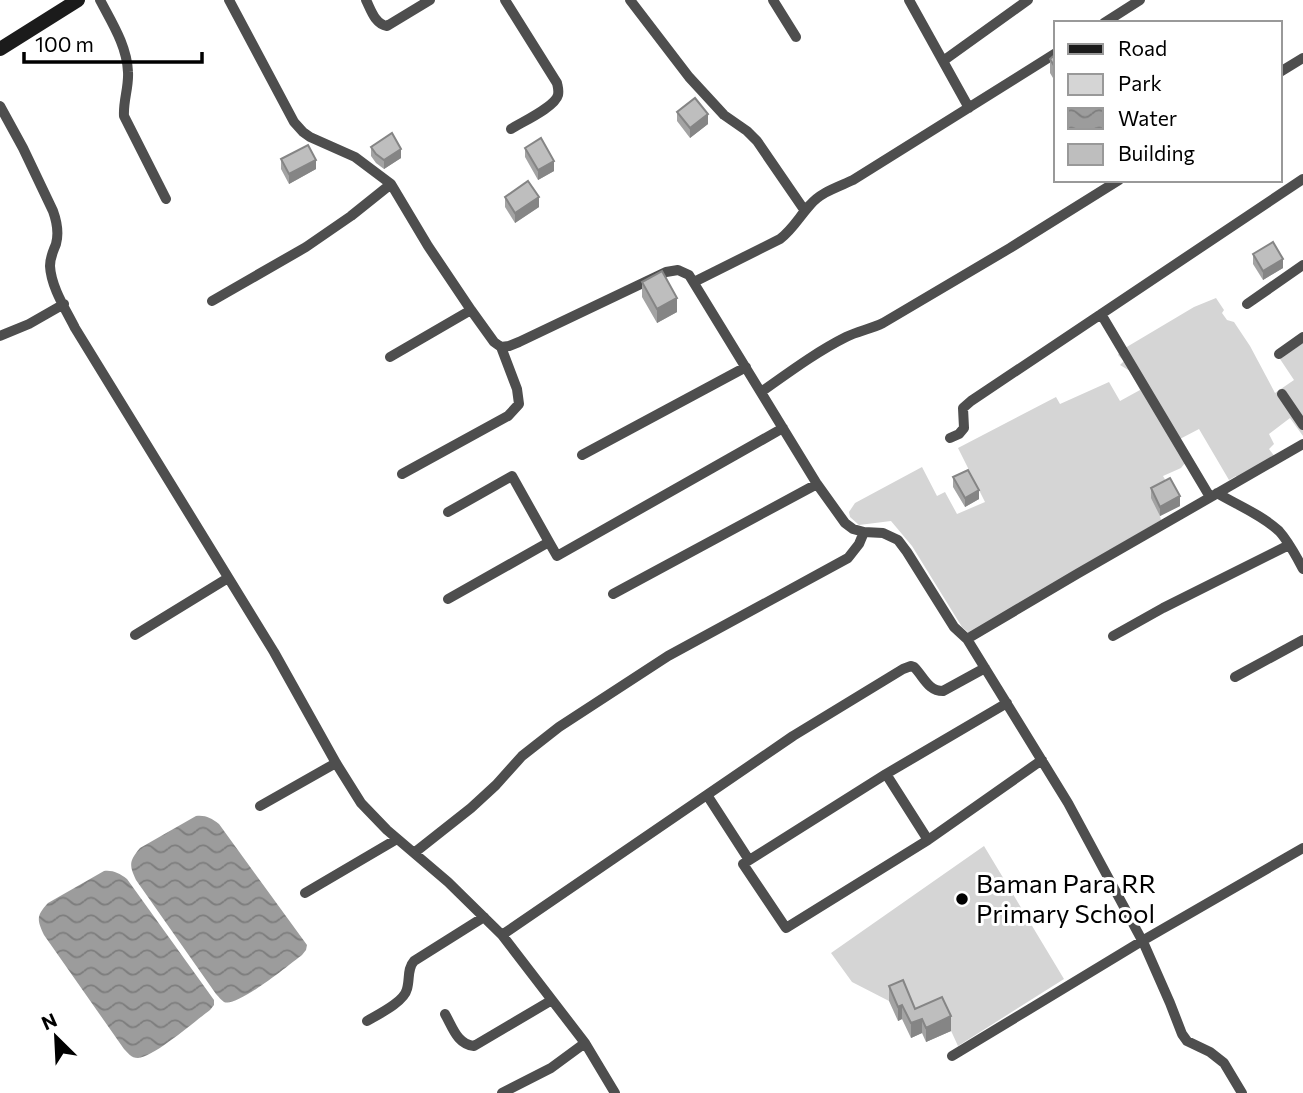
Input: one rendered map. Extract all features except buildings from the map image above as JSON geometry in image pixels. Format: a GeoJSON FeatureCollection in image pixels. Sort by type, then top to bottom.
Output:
{"type":"FeatureCollection","features":[{"type":"Feature","properties":{"kind":"main road"},"geometry":{"type":"LineString","coordinates":[[0,49],[78,0]]}},
{"type":"Feature","properties":{"kind":"street"},"geometry":{"type":"LineString","coordinates":[[100,0],[124,51],[128,72],[124,116],[166,199]]}},
{"type":"Feature","properties":{"kind":"street"},"geometry":{"type":"LineString","coordinates":[[229,0],[294,122],[310,137],[355,157],[391,184],[471,310],[500,347],[519,397],[519,404],[508,416],[402,474]]}},
{"type":"Feature","properties":{"kind":"street"},"geometry":{"type":"LineString","coordinates":[[366,0],[377,20],[387,26],[430,0]]}},
{"type":"Feature","properties":{"kind":"street"},"geometry":{"type":"LineString","coordinates":[[505,0],[559,90],[558,97],[552,104],[511,129]]}},
{"type":"Feature","properties":{"kind":"street"},"geometry":{"type":"LineString","coordinates":[[630,0],[689,77],[724,116],[757,141],[805,211]]}},
{"type":"Feature","properties":{"kind":"street"},"geometry":{"type":"LineString","coordinates":[[774,0],[796,37]]}},
{"type":"Feature","properties":{"kind":"street"},"geometry":{"type":"LineString","coordinates":[[909,0],[969,108]]}},
{"type":"Feature","properties":{"kind":"street"},"geometry":{"type":"LineString","coordinates":[[943,61],[1028,0]]}},
{"type":"Feature","properties":{"kind":"street"},"geometry":{"type":"LineString","coordinates":[[1107,21],[1140,0]]}},
{"type":"Feature","properties":{"kind":"street"},"geometry":{"type":"LineString","coordinates":[[694,282],[780,239],[822,194],[853,180],[1054,54]]}},
{"type":"Feature","properties":{"kind":"street"},"geometry":{"type":"LineString","coordinates":[[1282,71],[1303,58]]}},
{"type":"Feature","properties":{"kind":"street"},"geometry":{"type":"LineString","coordinates":[[0,106],[23,148],[57,222],[57,241],[50,265],[54,283],[75,328],[274,652],[360,803],[502,935],[585,1043],[615,1093]]}},
{"type":"Feature","properties":{"kind":"street"},"geometry":{"type":"LineString","coordinates":[[950,438],[964,428],[963,408],[971,401],[1303,179]]}},
{"type":"Feature","properties":{"kind":"street"},"geometry":{"type":"LineString","coordinates":[[761,392],[831,345],[883,323],[1116,182]]}},
{"type":"Feature","properties":{"kind":"street"},"geometry":{"type":"LineString","coordinates":[[212,301],[306,247],[391,184]]}},
{"type":"Feature","properties":{"kind":"street"},"geometry":{"type":"LineString","coordinates":[[1247,304],[1303,265]]}},
{"type":"Feature","properties":{"kind":"street"},"geometry":{"type":"LineString","coordinates":[[500,347],[519,342],[666,272],[678,270],[690,275],[817,484],[845,523],[853,529],[883,533],[898,540],[954,627],[967,639],[1068,803],[1142,941],[1182,1034],[1187,1041],[1210,1052],[1224,1063],[1242,1093]]}},
{"type":"Feature","properties":{"kind":"street"},"geometry":{"type":"LineString","coordinates":[[0,336],[29,324],[64,304]]}},
{"type":"Feature","properties":{"kind":"street"},"geometry":{"type":"LineString","coordinates":[[390,357],[471,310]]}},
{"type":"Feature","properties":{"kind":"street"},"geometry":{"type":"LineString","coordinates":[[1101,314],[1214,495],[1267,522],[1280,532],[1303,569]]}},
{"type":"Feature","properties":{"kind":"street"},"geometry":{"type":"LineString","coordinates":[[1279,354],[1303,337]]}},
{"type":"Feature","properties":{"kind":"street"},"geometry":{"type":"LineString","coordinates":[[582,455],[746,367]]}},
{"type":"Feature","properties":{"kind":"street"},"geometry":{"type":"LineString","coordinates":[[1282,394],[1303,425]]}},
{"type":"Feature","properties":{"kind":"street"},"geometry":{"type":"LineString","coordinates":[[448,512],[512,476],[557,556],[783,428]]}},
{"type":"Feature","properties":{"kind":"street"},"geometry":{"type":"LineString","coordinates":[[967,639],[1303,444]]}},
{"type":"Feature","properties":{"kind":"street"},"geometry":{"type":"LineString","coordinates":[[613,594],[817,484]]}},
{"type":"Feature","properties":{"kind":"street"},"geometry":{"type":"LineString","coordinates":[[414,853],[471,808],[522,755],[559,727],[668,656],[848,558],[856,550],[864,532]]}},
{"type":"Feature","properties":{"kind":"street"},"geometry":{"type":"LineString","coordinates":[[448,598],[549,541]]}},
{"type":"Feature","properties":{"kind":"street"},"geometry":{"type":"LineString","coordinates":[[1113,636],[1289,545]]}},
{"type":"Feature","properties":{"kind":"street"},"geometry":{"type":"LineString","coordinates":[[135,635],[228,578]]}},
{"type":"Feature","properties":{"kind":"street"},"geometry":{"type":"LineString","coordinates":[[1235,677],[1303,640]]}},
{"type":"Feature","properties":{"kind":"street"},"geometry":{"type":"LineString","coordinates":[[502,935],[793,736],[903,669],[914,667],[930,687],[943,691],[985,668]]}},
{"type":"Feature","properties":{"kind":"street"},"geometry":{"type":"LineString","coordinates":[[1007,703],[886,774],[743,864],[786,928],[928,840],[1042,760]]}},
{"type":"Feature","properties":{"kind":"street"},"geometry":{"type":"LineString","coordinates":[[260,806],[336,763]]}},
{"type":"Feature","properties":{"kind":"street"},"geometry":{"type":"LineString","coordinates":[[886,774],[928,840]]}},
{"type":"Feature","properties":{"kind":"street"},"geometry":{"type":"LineString","coordinates":[[707,795],[749,860]]}},
{"type":"Feature","properties":{"kind":"street"},"geometry":{"type":"LineString","coordinates":[[305,893],[397,839]]}},
{"type":"Feature","properties":{"kind":"street"},"geometry":{"type":"LineString","coordinates":[[953,1056],[1142,941],[1303,848]]}},
{"type":"Feature","properties":{"kind":"street"},"geometry":{"type":"LineString","coordinates":[[367,1021],[406,993],[410,966],[414,961],[484,917]]}},
{"type":"Feature","properties":{"kind":"street"},"geometry":{"type":"LineString","coordinates":[[445,1014],[461,1042],[474,1046],[552,1000]]}},
{"type":"Feature","properties":{"kind":"street"},"geometry":{"type":"LineString","coordinates":[[502,1093],[551,1069],[585,1043]]}},
{"type":"Feature","properties":{"kind":"green space"},"geometry":{"type":"Polygon","coordinates":[[[1216,298],[1224,310],[1222,313],[1227,320],[1234,322],[1250,346],[1275,393],[1294,380],[1280,359],[1303,343],[1303,436],[1290,418],[1269,434],[1274,444],[1269,449],[1275,457],[1238,479],[1236,476],[1229,480],[1199,429],[1178,440],[1189,458],[1181,468],[1163,476],[1170,488],[1161,520],[969,633],[962,627],[912,546],[891,521],[859,525],[850,517],[849,512],[855,503],[922,467],[937,496],[945,492],[957,514],[985,502],[958,448],[1056,397],[1060,404],[1109,382],[1120,401],[1140,390],[1130,371],[1120,365],[1124,361],[1118,355],[1120,351],[1194,307],[1216,298]]]}},
{"type":"Feature","properties":{"kind":"green space","name":"Baman Para RR Primary School"},"geometry":{"type":"Polygon","coordinates":[[[984,846],[1064,979],[958,1046],[942,1011],[918,1029],[903,995],[889,1001],[852,982],[831,953],[984,846]]]}},
{"type":"Feature","properties":{"kind":"water"},"geometry":{"type":"Polygon","coordinates":[[[196,816],[208,817],[219,824],[307,945],[302,955],[251,992],[231,1002],[224,1002],[216,994],[136,880],[131,867],[140,848],[196,816]]]}},
{"type":"Feature","properties":{"kind":"water"},"geometry":{"type":"Polygon","coordinates":[[[104,871],[116,872],[127,879],[214,1000],[210,1010],[174,1038],[154,1052],[138,1058],[124,1049],[44,935],[39,922],[41,911],[48,903],[104,871]]]}},
{"type":"Feature","properties":{"kind":"place","name":"Baman Para RR Primary School"},"geometry":{"type":"Point","coordinates":[962,899]}}]}
